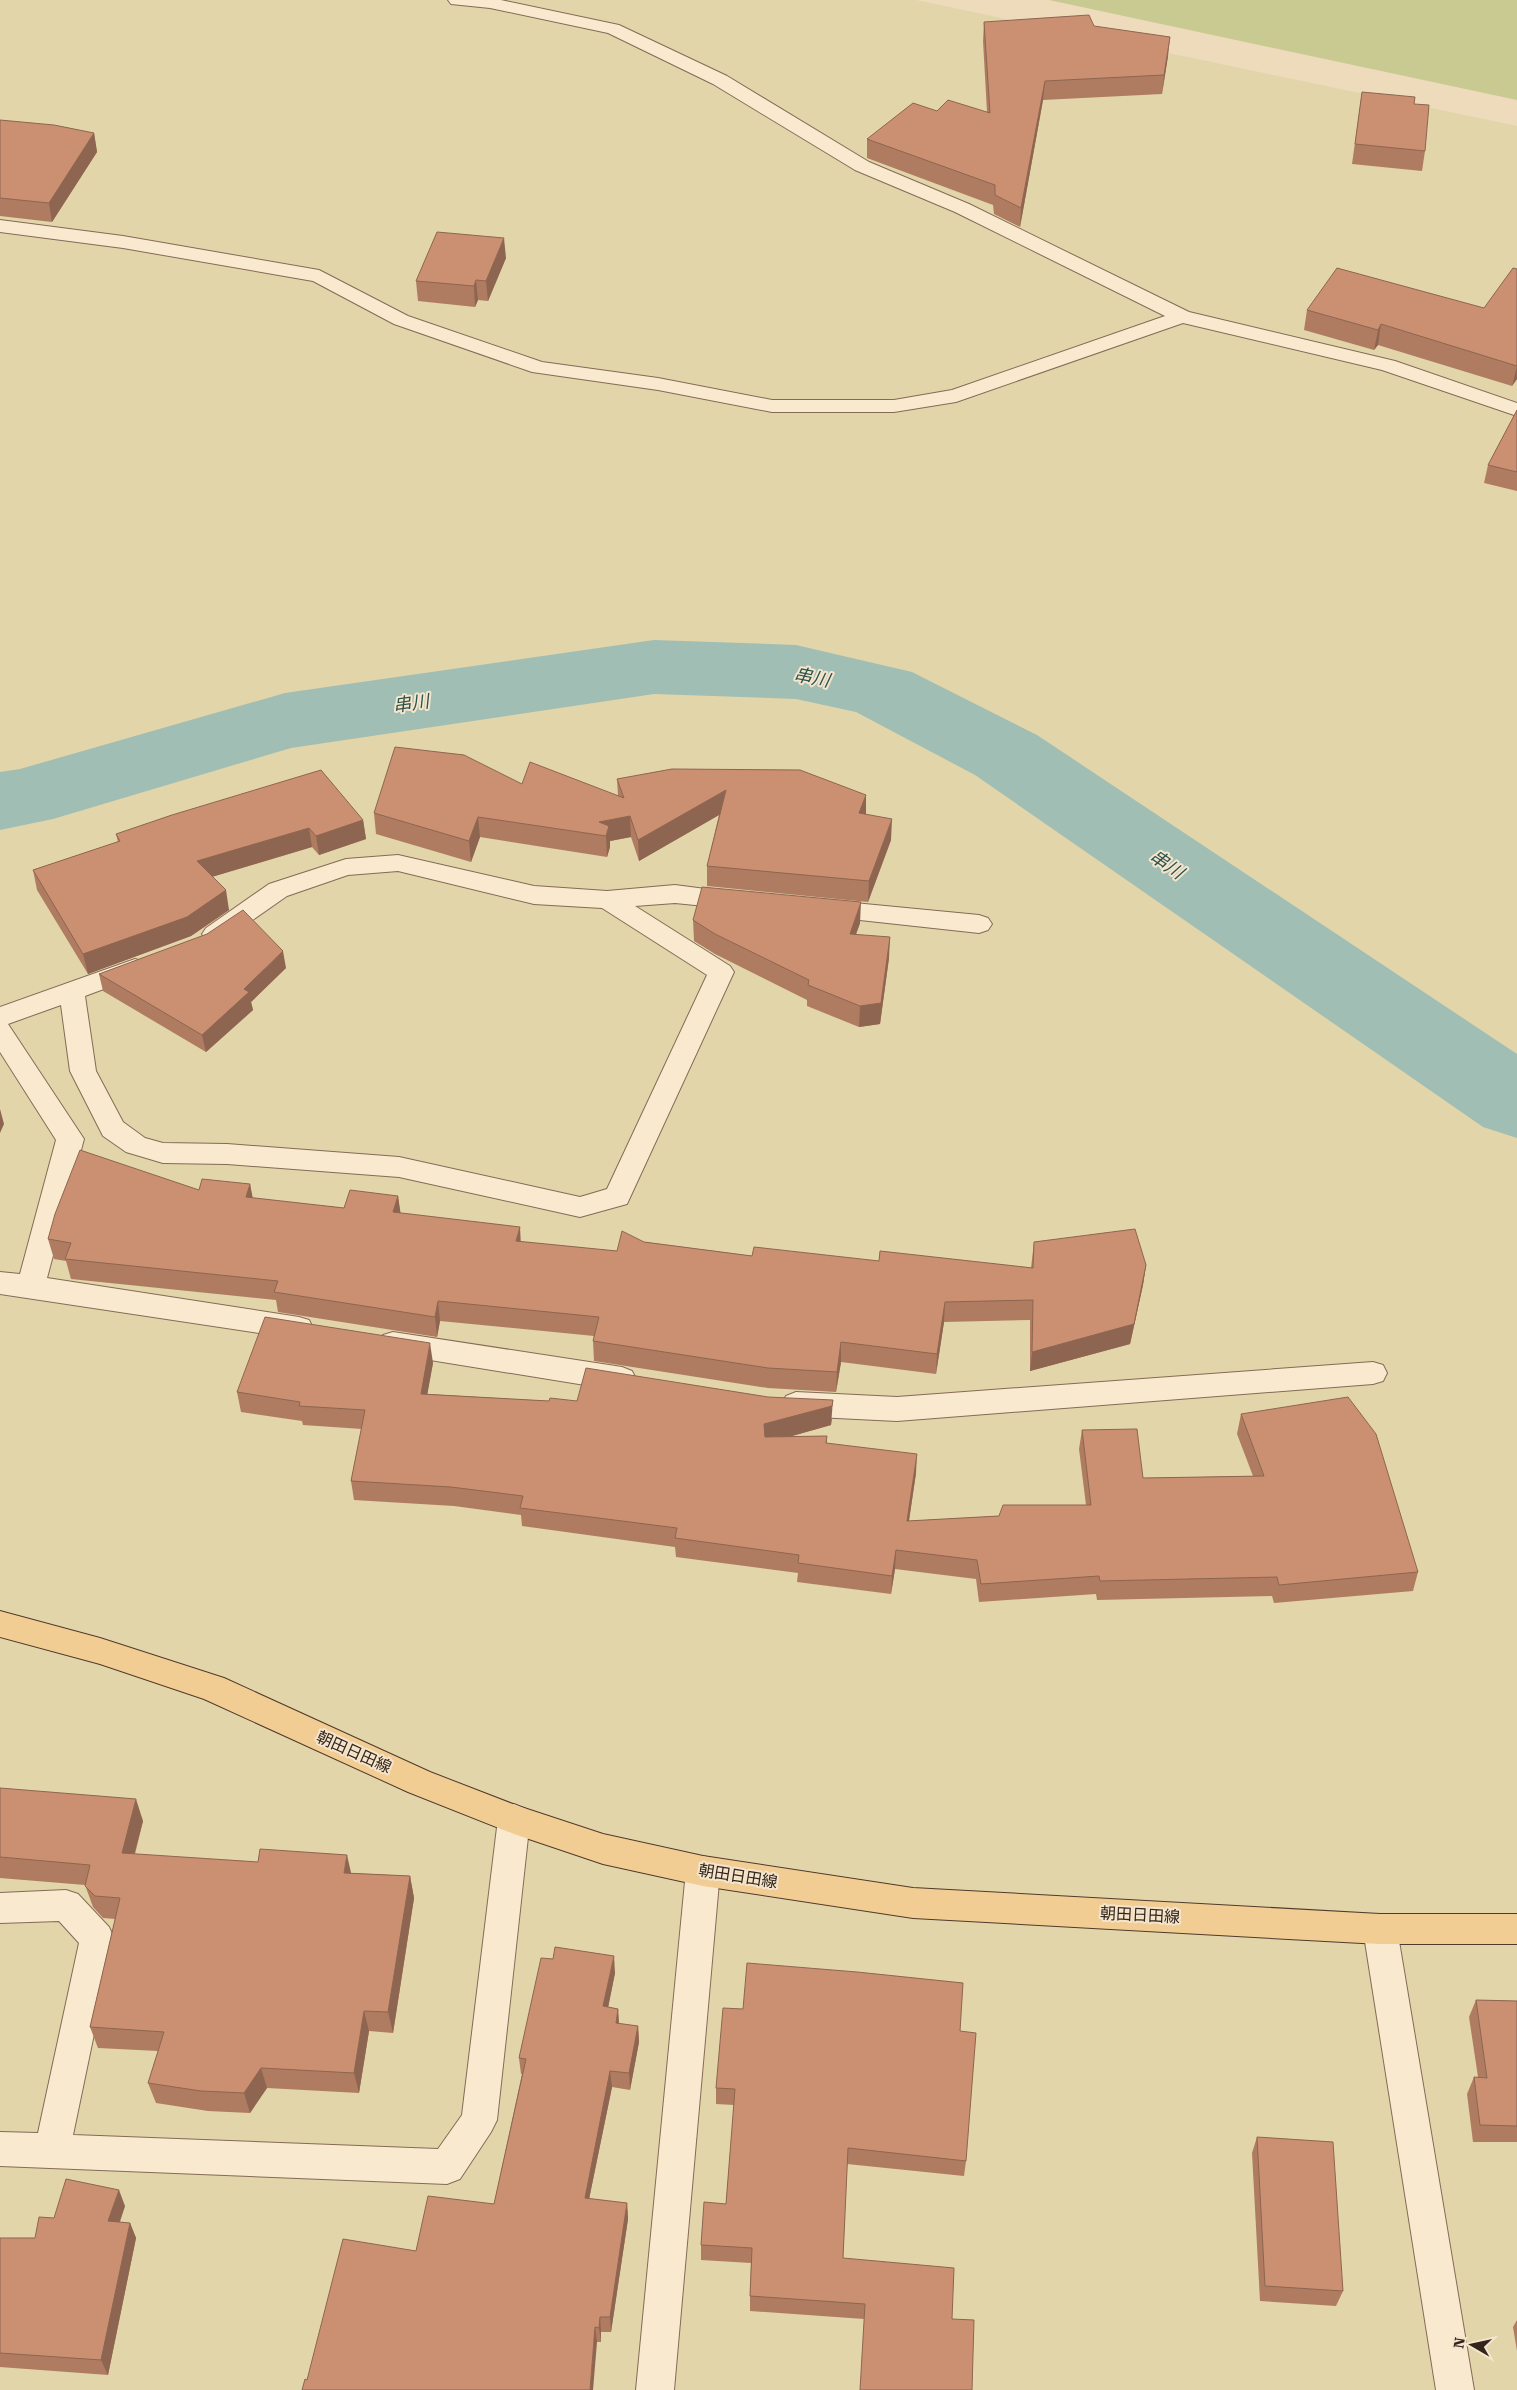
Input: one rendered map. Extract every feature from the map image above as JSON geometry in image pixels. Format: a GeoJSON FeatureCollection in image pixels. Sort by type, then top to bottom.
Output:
{"type":"FeatureCollection","features":[{"type":"Feature","properties":{"kind":"main road","name":"朝田日田線"},"geometry":{"type":"LineString","coordinates":[[0,1624],[100,1651],[213,1688],[420,1782],[514,1819],[603,1848],[703,1872],[913,1902],[1380,1929],[1517,1928]]}},
{"type":"Feature","properties":{"kind":"street"},"geometry":{"type":"LineString","coordinates":[[457,0],[490,3],[613,29],[720,80],[862,166],[962,208],[1182,317],[1388,365],[1517,410]]}},
{"type":"Feature","properties":{"kind":"street"},"geometry":{"type":"LineString","coordinates":[[0,226],[123,242],[319,276],[401,320],[539,368],[658,384],[772,406],[894,406],[956,396],[1182,317]]}},
{"type":"Feature","properties":{"kind":"street"},"geometry":{"type":"LineString","coordinates":[[191,948],[201,944],[278,890],[346,867],[398,863],[534,895],[607,900],[675,894],[754,902]]}},
{"type":"Feature","properties":{"kind":"street"},"geometry":{"type":"LineString","coordinates":[[72,992],[83,1071],[113,1129],[136,1145],[163,1153],[227,1154],[399,1167],[580,1207],[617,1197],[721,972],[607,900]]}},
{"type":"Feature","properties":{"kind":"street"},"geometry":{"type":"LineString","coordinates":[[803,907],[979,924]]}},
{"type":"Feature","properties":{"kind":"street"},"geometry":{"type":"LineString","coordinates":[[0,1017],[154,961]]}},
{"type":"Feature","properties":{"kind":"street"},"geometry":{"type":"LineString","coordinates":[[0,1031],[70,1139],[31,1286]]}},
{"type":"Feature","properties":{"kind":"street"},"geometry":{"type":"LineString","coordinates":[[0,1283],[31,1286],[326,1332]]}},
{"type":"Feature","properties":{"kind":"street"},"geometry":{"type":"LineString","coordinates":[[365,1338],[650,1384]]}},
{"type":"Feature","properties":{"kind":"street"},"geometry":{"type":"LineString","coordinates":[[768,1402],[897,1409],[1373,1373]]}},
{"type":"Feature","properties":{"kind":"street"},"geometry":{"type":"LineString","coordinates":[[0,2148],[447,2166],[479,2120],[514,1819]]}},
{"type":"Feature","properties":{"kind":"street"},"geometry":{"type":"LineString","coordinates":[[654,2390],[703,1872]]}},
{"type":"Feature","properties":{"kind":"street"},"geometry":{"type":"LineString","coordinates":[[0,1908],[66,1905],[97,1938],[52,2151]]}},
{"type":"Feature","properties":{"kind":"street"},"geometry":{"type":"LineString","coordinates":[[1380,1929],[1455,2390]]}},
{"type":"Feature","properties":{"kind":"shaded area"},"geometry":{"type":"Polygon","coordinates":[[[0,0],[916,0],[1517,126],[1517,2390],[0,2390],[0,0]]]}},
{"type":"Feature","properties":{"kind":"green space"},"geometry":{"type":"Polygon","coordinates":[[[1049,0],[1517,0],[1517,100],[1049,0]]]}},
{"type":"Feature","properties":{"kind":"building"},"geometry":{"type":"Polygon","coordinates":[[[1089,15],[1094,26],[1170,37],[1164,75],[1045,81],[1021,208],[995,195],[995,185],[867,139],[913,103],[937,111],[948,100],[990,113],[984,22],[1089,15]]]}},
{"type":"Feature","properties":{"kind":"building"},"geometry":{"type":"Polygon","coordinates":[[[1362,92],[1415,97],[1414,104],[1429,105],[1425,151],[1355,144],[1362,92]]]}},
{"type":"Feature","properties":{"kind":"building"},"geometry":{"type":"Polygon","coordinates":[[[0,120],[54,125],[94,133],[49,203],[0,198],[0,120]]]}},
{"type":"Feature","properties":{"kind":"building"},"geometry":{"type":"Polygon","coordinates":[[[437,232],[504,238],[486,281],[476,280],[474,286],[416,281],[437,232]]]}},
{"type":"Feature","properties":{"kind":"building"},"geometry":{"type":"Polygon","coordinates":[[[1337,268],[1484,308],[1513,268],[1517,269],[1517,366],[1381,324],[1378,330],[1307,310],[1337,268]]]}},
{"type":"Feature","properties":{"kind":"building"},"geometry":{"type":"Polygon","coordinates":[[[1517,410],[1517,472],[1488,465],[1517,410]]]}},
{"type":"Feature","properties":{"kind":"building"},"geometry":{"type":"Polygon","coordinates":[[[395,747],[464,755],[522,784],[530,762],[624,798],[617,779],[672,769],[800,770],[866,795],[859,813],[892,819],[869,881],[707,866],[726,790],[638,840],[630,816],[599,822],[609,826],[606,836],[478,817],[469,841],[374,813],[395,747]]]}},
{"type":"Feature","properties":{"kind":"building"},"geometry":{"type":"Polygon","coordinates":[[[321,770],[363,820],[316,836],[309,828],[197,861],[226,890],[187,917],[83,954],[33,870],[120,841],[116,834],[321,770]]]}},
{"type":"Feature","properties":{"kind":"building"},"geometry":{"type":"Polygon","coordinates":[[[702,887],[861,902],[850,934],[890,937],[881,1003],[860,1006],[808,985],[809,980],[715,934],[693,920],[702,887]]]}},
{"type":"Feature","properties":{"kind":"building"},"geometry":{"type":"Polygon","coordinates":[[[243,910],[283,951],[244,989],[249,992],[202,1035],[99,974],[207,934],[243,910]]]}},
{"type":"Feature","properties":{"kind":"building"},"geometry":{"type":"Polygon","coordinates":[[[80,1150],[199,1190],[202,1179],[250,1184],[246,1197],[344,1208],[350,1190],[398,1196],[393,1212],[520,1227],[516,1241],[617,1251],[622,1231],[644,1242],[752,1256],[754,1247],[879,1261],[880,1251],[1033,1268],[1034,1242],[1135,1229],[1146,1265],[1134,1324],[1032,1352],[1033,1300],[945,1302],[937,1354],[841,1342],[837,1372],[768,1368],[593,1341],[599,1317],[438,1301],[435,1317],[274,1292],[278,1281],[65,1259],[71,1243],[48,1239],[55,1214],[80,1150]]]}},
{"type":"Feature","properties":{"kind":"building"},"geometry":{"type":"Polygon","coordinates":[[[265,1317],[430,1343],[421,1394],[549,1401],[550,1398],[577,1401],[586,1368],[768,1397],[833,1400],[832,1406],[764,1424],[765,1437],[827,1436],[826,1443],[917,1454],[907,1521],[999,1516],[1003,1505],[1091,1505],[1082,1430],[1137,1429],[1143,1478],[1264,1476],[1241,1414],[1348,1397],[1376,1434],[1418,1572],[1279,1585],[1277,1577],[1100,1581],[1099,1576],[981,1584],[977,1560],[896,1550],[892,1576],[798,1563],[799,1555],[675,1538],[677,1528],[520,1508],[523,1496],[451,1487],[351,1481],[365,1410],[299,1406],[300,1402],[237,1392],[265,1317]]]}},
{"type":"Feature","properties":{"kind":"building"},"geometry":{"type":"Polygon","coordinates":[[[0,1788],[136,1799],[122,1853],[258,1862],[260,1849],[347,1855],[344,1873],[410,1876],[388,2012],[364,2011],[354,2073],[261,2068],[244,2093],[201,2091],[148,2083],[164,2032],[90,2027],[120,1898],[95,1896],[85,1886],[90,1865],[0,1857],[0,1788]]]}},
{"type":"Feature","properties":{"kind":"building"},"geometry":{"type":"Polygon","coordinates":[[[555,1947],[614,1956],[603,2006],[618,2009],[616,2023],[638,2026],[629,2073],[610,2071],[585,2198],[627,2203],[610,2317],[600,2317],[599,2328],[595,2327],[590,2390],[302,2390],[305,2379],[307,2380],[343,2239],[416,2251],[428,2196],[494,2204],[526,2059],[519,2058],[541,1958],[553,1959],[555,1947]]]}},
{"type":"Feature","properties":{"kind":"building"},"geometry":{"type":"Polygon","coordinates":[[[747,1963],[963,1983],[960,2031],[976,2033],[966,2161],[848,2148],[843,2258],[954,2268],[952,2319],[974,2320],[972,2390],[860,2390],[865,2304],[750,2296],[752,2248],[701,2245],[704,2202],[726,2204],[735,2089],[716,2088],[723,2008],[743,2009],[747,1963]]]}},
{"type":"Feature","properties":{"kind":"building"},"geometry":{"type":"Polygon","coordinates":[[[1476,2000],[1517,2001],[1517,2126],[1480,2125],[1474,2077],[1487,2078],[1476,2000]]]}},
{"type":"Feature","properties":{"kind":"building"},"geometry":{"type":"Polygon","coordinates":[[[1257,2137],[1333,2142],[1343,2291],[1265,2286],[1257,2137]]]}},
{"type":"Feature","properties":{"kind":"building"},"geometry":{"type":"Polygon","coordinates":[[[66,2179],[119,2190],[108,2221],[130,2223],[101,2360],[0,2353],[0,2238],[35,2238],[39,2217],[54,2218],[66,2179]]]}},
{"type":"Feature","properties":{"kind":"waterway","name":"串川"},"geometry":{"type":"LineString","coordinates":[[0,801],[22,798],[285,721],[654,667],[796,672],[882,691],[1006,755],[1517,1102]]}}]}
